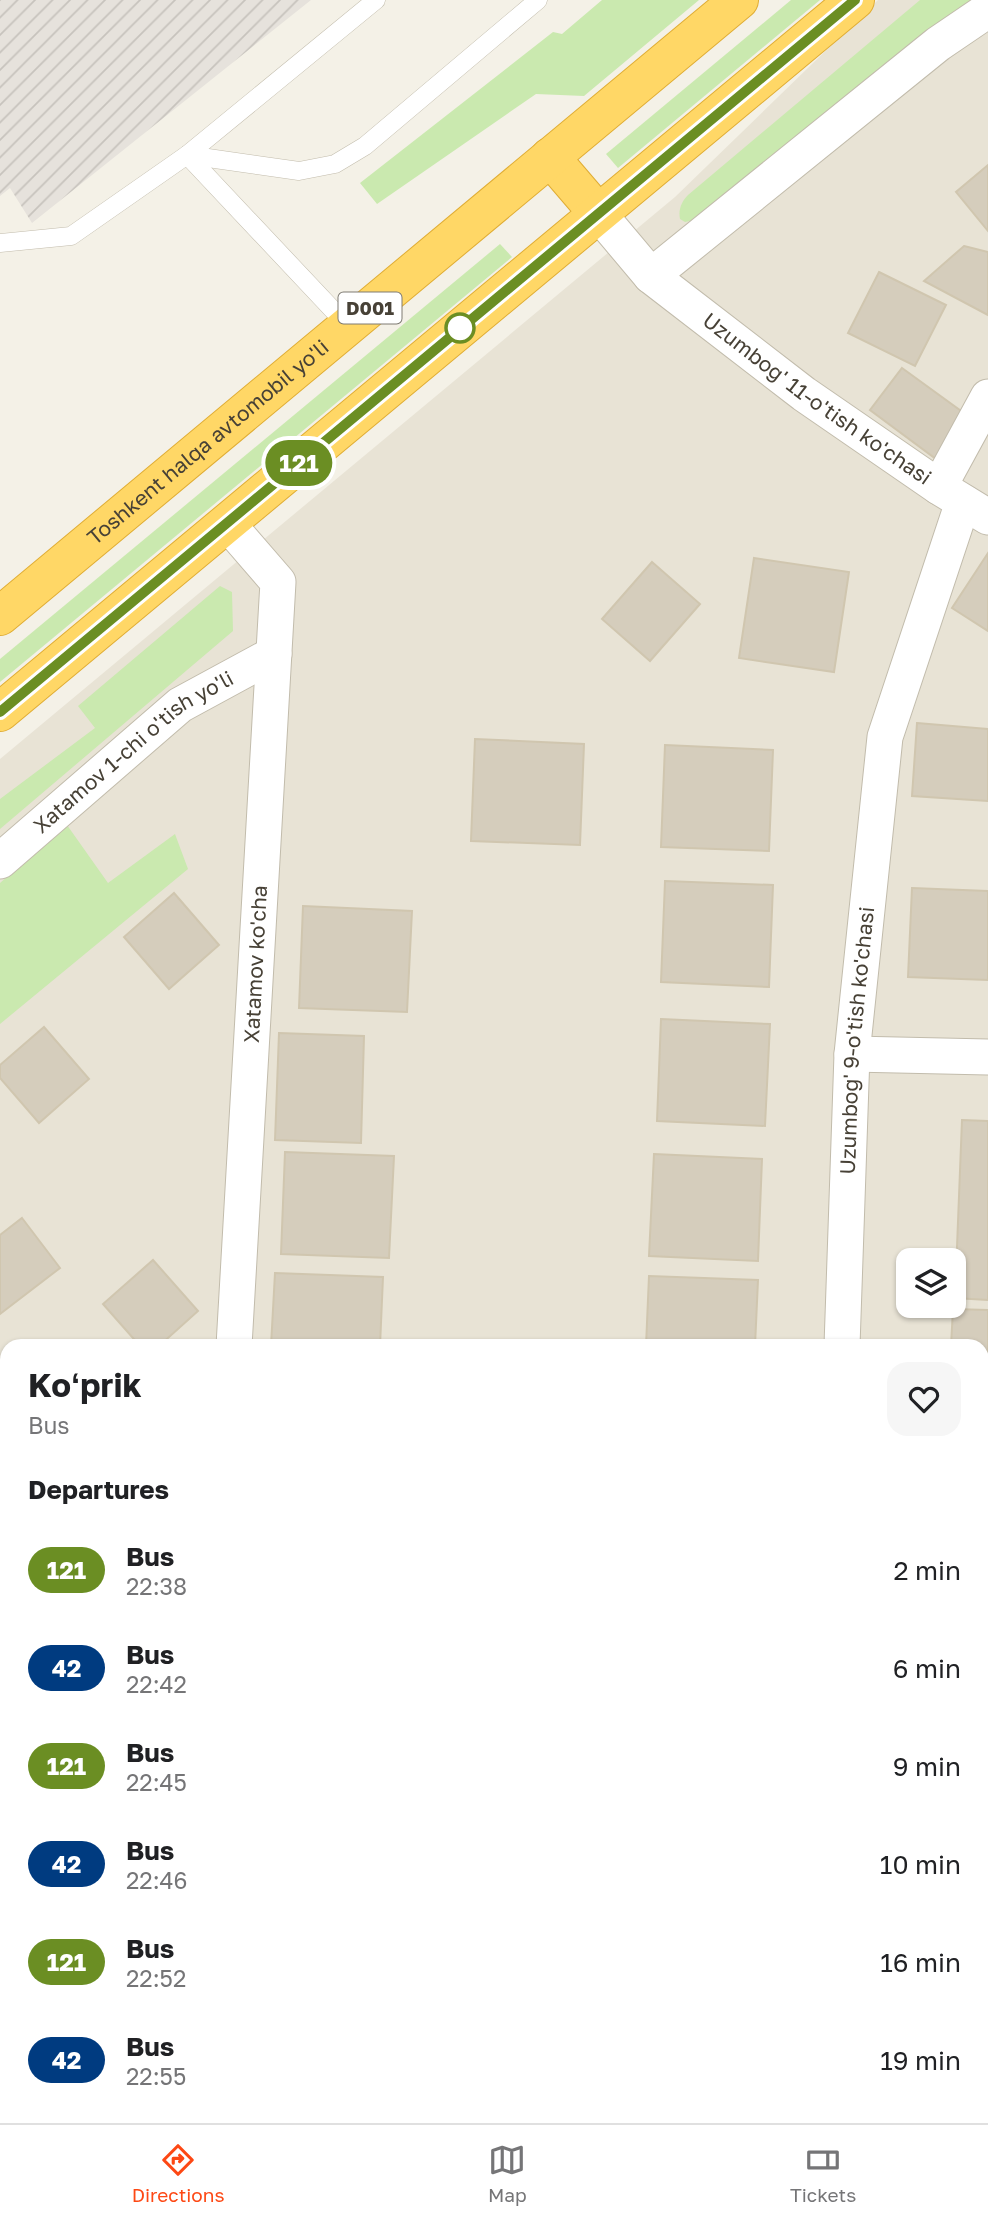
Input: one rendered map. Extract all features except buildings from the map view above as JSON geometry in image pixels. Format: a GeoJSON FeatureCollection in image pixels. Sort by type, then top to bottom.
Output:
{"type":"FeatureCollection","features":[{"type":"Feature","properties":{"kind":"highway","name":"Toshkent halqa avtomobil yo'li"},"geometry":{"type":"LineString","coordinates":[[0,616],[739,0]]}},
{"type":"Feature","properties":{"kind":"highway"},"geometry":{"type":"LineString","coordinates":[[0,712],[855,0]]}},
{"type":"Feature","properties":{"kind":"highway"},"geometry":{"type":"LineString","coordinates":[[551,157],[598,214]]}},
{"type":"Feature","properties":{"kind":"street"},"geometry":{"type":"LineString","coordinates":[[650,276],[938,44],[988,10]]}},
{"type":"Feature","properties":{"kind":"street","name":"Uzumbog' 11-o'tish ko'chasi"},"geometry":{"type":"LineString","coordinates":[[598,214],[650,276],[804,394],[963,502]]}},
{"type":"Feature","properties":{"kind":"street","name":"Uzumbog' 9-o'tish ko'chasi"},"geometry":{"type":"LineString","coordinates":[[842,1339],[852,1054],[884,737],[963,502],[988,397]]}},
{"type":"Feature","properties":{"kind":"street","name":"Xatamov ko'cha"},"geometry":{"type":"LineString","coordinates":[[227,523],[278,582],[235,1334]]}},
{"type":"Feature","properties":{"kind":"street","name":"Xatamov 1-chi o'tish yo'li"},"geometry":{"type":"LineString","coordinates":[[0,861],[180,705],[274,653]]}},
{"type":"Feature","properties":{"kind":"street"},"geometry":{"type":"LineString","coordinates":[[852,1054],[988,1057]]}},
{"type":"Feature","properties":{"kind":"lane"},"geometry":{"type":"LineString","coordinates":[[0,243],[71,236],[187,155],[376,0]]}},
{"type":"Feature","properties":{"kind":"lane"},"geometry":{"type":"LineString","coordinates":[[187,155],[299,171],[335,164],[365,146],[538,0]]}},
{"type":"Feature","properties":{"kind":"lane"},"geometry":{"type":"LineString","coordinates":[[187,155],[348,326]]}},
{"type":"Feature","properties":{"kind":"shaded area"},"geometry":{"type":"Polygon","coordinates":[[[0,0],[311,0],[32,223],[10,188],[0,196],[0,0]]]}},
{"type":"Feature","properties":{"kind":"shaded area"},"geometry":{"type":"Polygon","coordinates":[[[878,0],[988,0],[988,1339],[0,1339],[0,759],[675,197],[878,0]]]}},
{"type":"Feature","properties":{"kind":"green space"},"geometry":{"type":"Polygon","coordinates":[[[602,0],[699,0],[584,96],[536,94],[377,204],[360,183],[553,32],[562,34],[602,0]]]}},
{"type":"Feature","properties":{"kind":"green space"},"geometry":{"type":"Polygon","coordinates":[[[791,0],[820,0],[618,168],[606,154],[791,0]]]}},
{"type":"Feature","properties":{"kind":"green space"},"geometry":{"type":"Polygon","coordinates":[[[920,0],[971,0],[700,219],[685,222],[680,219],[681,206],[688,195],[920,0]]]}},
{"type":"Feature","properties":{"kind":"green space"},"geometry":{"type":"Polygon","coordinates":[[[500,244],[512,257],[0,682],[0,659],[500,244]]]}},
{"type":"Feature","properties":{"kind":"green space"},"geometry":{"type":"Polygon","coordinates":[[[220,586],[232,592],[233,631],[0,829],[0,799],[95,728],[78,706],[220,586]]]}},
{"type":"Feature","properties":{"kind":"green space"},"geometry":{"type":"Polygon","coordinates":[[[67,825],[108,883],[175,834],[188,869],[0,1024],[0,883],[67,825]]]}},
{"type":"Feature","properties":{"kind":"bus line","name":"121"},"geometry":{"type":"LineString","coordinates":[[0,712],[855,0]]}}]}
